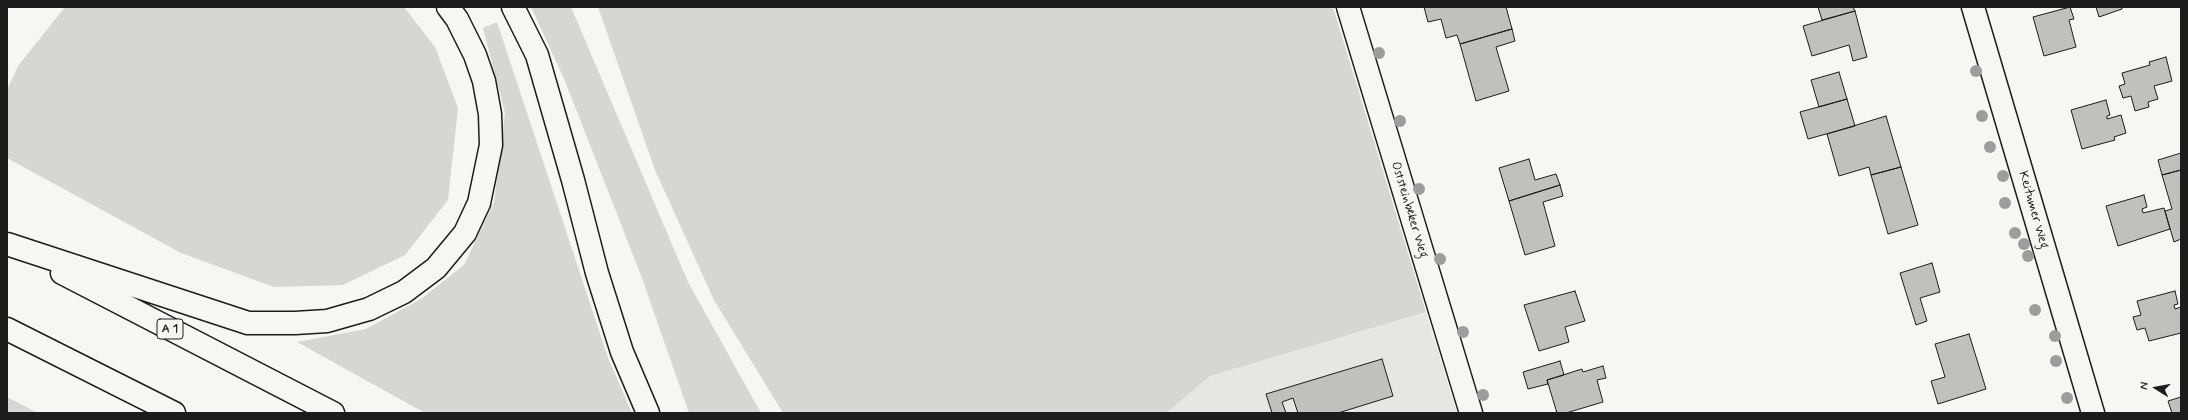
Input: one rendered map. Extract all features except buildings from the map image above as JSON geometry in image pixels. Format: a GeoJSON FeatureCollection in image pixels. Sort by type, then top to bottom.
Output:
{"type":"FeatureCollection","features":[{"type":"Feature","properties":{"kind":"main road"},"geometry":{"type":"LineString","coordinates":[[7,244],[248,323],[295,323],[327,320],[369,309],[404,292],[436,268],[465,233],[479,203],[491,145],[490,114],[482,75],[476,55],[457,19],[448,7]]}},
{"type":"Feature","properties":{"kind":"main road"},"geometry":{"type":"LineString","coordinates":[[513,7],[537,55],[573,180],[597,273],[622,352],[648,413]]}},
{"type":"Feature","properties":{"kind":"main road","name":"Oststeinbeker Weg"},"geometry":{"type":"LineString","coordinates":[[1348,7],[1471,413]]}},
{"type":"Feature","properties":{"kind":"main road","name":"Keitumer Weg"},"geometry":{"type":"LineString","coordinates":[[1973,7],[2093,413]]}},
{"type":"Feature","properties":{"kind":"main road","name":"A 1"},"geometry":{"type":"LineString","coordinates":[[7,244],[333,413]]}},
{"type":"Feature","properties":{"kind":"main road"},"geometry":{"type":"LineString","coordinates":[[7,329],[174,413]]}},
{"type":"Feature","properties":{"kind":"shaded area"},"geometry":{"type":"Polygon","coordinates":[[[65,7],[404,7],[435,47],[458,108],[448,200],[405,255],[343,285],[274,287],[181,253],[7,158],[7,90],[18,66],[65,7]]]}},
{"type":"Feature","properties":{"kind":"shaded area"},"geometry":{"type":"Polygon","coordinates":[[[531,7],[571,7],[688,282],[761,413],[689,413],[642,278],[565,81],[531,7]]]}},
{"type":"Feature","properties":{"kind":"shaded area"},"geometry":{"type":"Polygon","coordinates":[[[598,7],[1333,7],[1426,312],[1210,376],[1166,413],[783,413],[714,300],[655,170],[598,7]]]}},
{"type":"Feature","properties":{"kind":"shaded area"},"geometry":{"type":"Polygon","coordinates":[[[497,22],[608,358],[632,413],[425,413],[297,342],[366,329],[421,299],[464,265],[494,202],[505,113],[483,28],[497,22]]]}},
{"type":"Feature","properties":{"kind":"shaded area"},"geometry":{"type":"Polygon","coordinates":[[[1426,312],[1457,413],[1166,413],[1210,376],[1426,312]]]}},
{"type":"Feature","properties":{"kind":"shaded area"},"geometry":{"type":"Polygon","coordinates":[[[7,397],[38,413],[7,413],[7,397]]]}}]}
